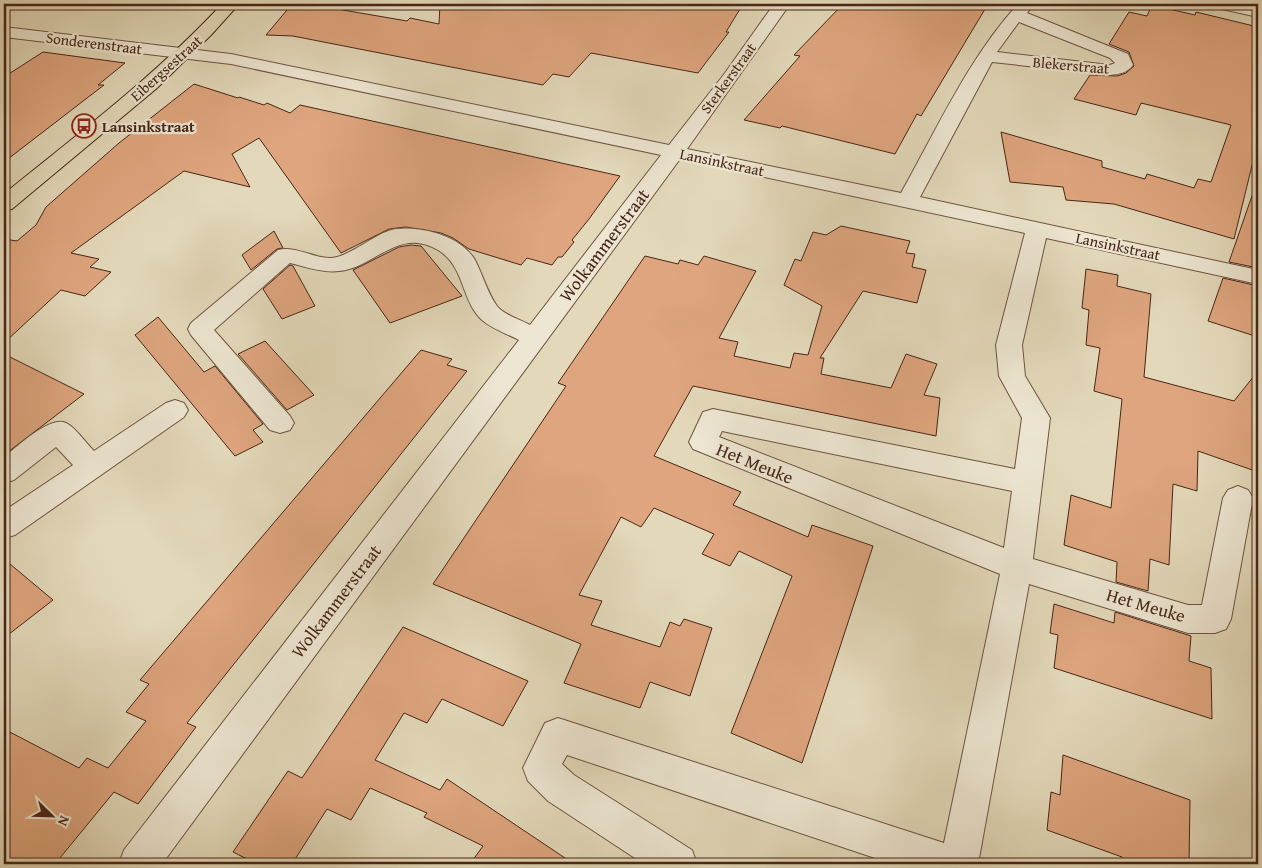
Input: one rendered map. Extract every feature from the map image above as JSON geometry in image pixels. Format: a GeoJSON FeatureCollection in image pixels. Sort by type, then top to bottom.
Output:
{"type":"FeatureCollection","features":[{"type":"Feature","properties":{"kind":"main road","name":"Eibergsestraat"},"geometry":{"type":"LineString","coordinates":[[4,204],[161,75],[204,36],[231,4]]}},
{"type":"Feature","properties":{"kind":"street","name":"Sterkerstraat"},"geometry":{"type":"LineString","coordinates":[[674,152],[789,4]]}},
{"type":"Feature","properties":{"kind":"street"},"geometry":{"type":"LineString","coordinates":[[1220,4],[1258,12]]}},
{"type":"Feature","properties":{"kind":"street","name":"Blekerstraat"},"geometry":{"type":"LineString","coordinates":[[907,201],[986,56],[1000,34],[1022,10],[1116,54],[1122,58],[1124,65],[1110,70],[986,56]]}},
{"type":"Feature","properties":{"kind":"street","name":"Sonderenstraat"},"geometry":{"type":"LineString","coordinates":[[4,32],[184,53]]}},
{"type":"Feature","properties":{"kind":"street","name":"Lansinkstraat"},"geometry":{"type":"LineString","coordinates":[[184,53],[231,59],[1258,277]]}},
{"type":"Feature","properties":{"kind":"street","name":"Wolkammerstraat"},"geometry":{"type":"LineString","coordinates":[[138,864],[674,152]]}},
{"type":"Feature","properties":{"kind":"street"},"geometry":{"type":"LineString","coordinates":[[959,864],[1017,567],[1036,418],[1012,376],[1009,345],[1037,229]]}},
{"type":"Feature","properties":{"kind":"street"},"geometry":{"type":"LineString","coordinates":[[280,424],[200,329],[286,255],[324,264],[340,264],[374,249],[396,236],[424,237],[446,245],[464,260],[490,314],[535,338]]}},
{"type":"Feature","properties":{"kind":"street"},"geometry":{"type":"LineString","coordinates":[[4,526],[174,410]]}},
{"type":"Feature","properties":{"kind":"street","name":"Het Meuke"},"geometry":{"type":"LineString","coordinates":[[1028,483],[714,420],[703,442],[1017,567],[1188,619],[1215,619],[1238,498]]}},
{"type":"Feature","properties":{"kind":"street"},"geometry":{"type":"LineString","coordinates":[[4,472],[58,431],[91,466]]}},
{"type":"Feature","properties":{"kind":"street"},"geometry":{"type":"LineString","coordinates":[[678,864],[561,788],[542,768],[558,735],[950,864]]}},
{"type":"Feature","properties":{"kind":"building"},"geometry":{"type":"Polygon","coordinates":[[[292,4],[308,4],[407,21],[410,18],[439,24],[440,4],[703,4],[740,9],[726,32],[729,32],[698,73],[591,53],[569,77],[553,74],[543,85],[293,36],[266,35],[292,4]]]}},
{"type":"Feature","properties":{"kind":"building"},"geometry":{"type":"Polygon","coordinates":[[[843,4],[988,4],[921,116],[917,114],[895,154],[782,126],[780,128],[744,120],[800,56],[794,55],[843,4]]]}},
{"type":"Feature","properties":{"kind":"building"},"geometry":{"type":"Polygon","coordinates":[[[1152,5],[1195,15],[1196,12],[1258,27],[1258,141],[1234,239],[1114,204],[1066,200],[1063,187],[1010,182],[1001,132],[1102,161],[1102,167],[1145,179],[1147,174],[1194,188],[1198,179],[1211,182],[1231,125],[1141,103],[1136,115],[1074,99],[1090,75],[1117,76],[1126,73],[1134,66],[1129,52],[1109,44],[1129,12],[1147,16],[1152,5]]]}},
{"type":"Feature","properties":{"kind":"building"},"geometry":{"type":"Polygon","coordinates":[[[43,52],[125,63],[98,85],[104,85],[4,162],[4,77],[43,52]]]}},
{"type":"Feature","properties":{"kind":"building"},"geometry":{"type":"Polygon","coordinates":[[[194,84],[264,105],[267,103],[290,113],[300,105],[620,176],[572,240],[574,242],[562,257],[558,257],[552,265],[527,258],[521,265],[469,249],[453,238],[441,233],[406,227],[389,229],[341,253],[259,138],[232,154],[250,187],[184,171],[71,253],[99,259],[90,267],[111,272],[85,296],[61,290],[4,343],[4,239],[17,241],[36,225],[46,207],[119,143],[194,84]]]}},
{"type":"Feature","properties":{"kind":"building"},"geometry":{"type":"Polygon","coordinates":[[[1254,190],[1258,191],[1258,268],[1229,262],[1254,190]]]}},
{"type":"Feature","properties":{"kind":"building"},"geometry":{"type":"Polygon","coordinates":[[[841,226],[910,241],[906,253],[915,254],[912,267],[926,270],[917,303],[863,291],[820,358],[824,358],[821,374],[891,388],[906,354],[937,364],[924,395],[940,398],[936,436],[693,386],[654,456],[741,492],[733,505],[808,537],[812,525],[873,546],[802,763],[731,733],[792,576],[739,551],[730,566],[702,554],[714,534],[654,508],[641,527],[621,517],[579,595],[602,601],[591,625],[660,647],[670,622],[680,626],[684,619],[712,628],[690,696],[650,682],[640,708],[564,683],[581,644],[433,584],[566,386],[558,383],[645,256],[678,264],[680,260],[698,265],[704,256],[756,271],[719,338],[738,342],[734,356],[790,368],[794,353],[808,355],[822,306],[784,285],[795,259],[801,261],[813,232],[826,235],[841,226]]]}},
{"type":"Feature","properties":{"kind":"building"},"geometry":{"type":"Polygon","coordinates":[[[274,231],[283,248],[277,249],[251,270],[242,255],[274,231]]]}},
{"type":"Feature","properties":{"kind":"building"},"geometry":{"type":"Polygon","coordinates":[[[421,246],[462,296],[390,323],[353,270],[399,247],[421,246]]]}},
{"type":"Feature","properties":{"kind":"building"},"geometry":{"type":"Polygon","coordinates":[[[290,265],[293,266],[315,306],[282,319],[263,289],[290,265]]]}},
{"type":"Feature","properties":{"kind":"building"},"geometry":{"type":"Polygon","coordinates":[[[1086,269],[1118,275],[1117,286],[1151,294],[1144,377],[1234,401],[1258,371],[1258,472],[1198,451],[1197,491],[1173,484],[1169,565],[1150,559],[1148,591],[1116,582],[1117,562],[1064,545],[1071,495],[1111,508],[1122,399],[1094,391],[1100,348],[1086,345],[1089,310],[1082,308],[1086,269]]]}},
{"type":"Feature","properties":{"kind":"building"},"geometry":{"type":"Polygon","coordinates":[[[1223,278],[1258,286],[1258,337],[1208,321],[1223,278]]]}},
{"type":"Feature","properties":{"kind":"building"},"geometry":{"type":"Polygon","coordinates":[[[158,317],[204,372],[215,366],[263,424],[253,430],[263,442],[235,456],[135,335],[158,317]]]}},
{"type":"Feature","properties":{"kind":"building"},"geometry":{"type":"Polygon","coordinates":[[[265,341],[314,395],[287,410],[238,354],[265,341]]]}},
{"type":"Feature","properties":{"kind":"building"},"geometry":{"type":"Polygon","coordinates":[[[421,350],[452,359],[447,365],[467,371],[187,723],[196,727],[138,804],[114,792],[55,864],[4,864],[4,729],[79,768],[87,758],[108,768],[146,721],[126,712],[149,684],[140,680],[421,350]]]}},
{"type":"Feature","properties":{"kind":"building"},"geometry":{"type":"Polygon","coordinates":[[[4,354],[84,394],[4,455],[4,354]]]}},
{"type":"Feature","properties":{"kind":"building"},"geometry":{"type":"Polygon","coordinates":[[[4,559],[53,600],[4,638],[4,559]]]}},
{"type":"Feature","properties":{"kind":"building"},"geometry":{"type":"Polygon","coordinates":[[[1054,604],[1114,623],[1115,612],[1191,636],[1189,661],[1211,668],[1212,719],[1054,668],[1058,635],[1050,633],[1054,604]]]}},
{"type":"Feature","properties":{"kind":"building"},"geometry":{"type":"Polygon","coordinates":[[[403,627],[528,681],[503,726],[442,699],[427,723],[404,713],[375,760],[440,790],[447,779],[574,864],[470,864],[483,846],[424,817],[427,813],[370,788],[351,820],[327,809],[292,864],[257,864],[233,852],[288,771],[302,778],[403,627]]]}},
{"type":"Feature","properties":{"kind":"building"},"geometry":{"type":"Polygon","coordinates":[[[1063,755],[1190,800],[1189,864],[1121,864],[1122,857],[1047,830],[1051,792],[1060,795],[1063,755]]]}},
{"type":"Feature","properties":{"kind":"place","name":"Lansinkstraat"},"geometry":{"type":"Point","coordinates":[84,126]}}]}
